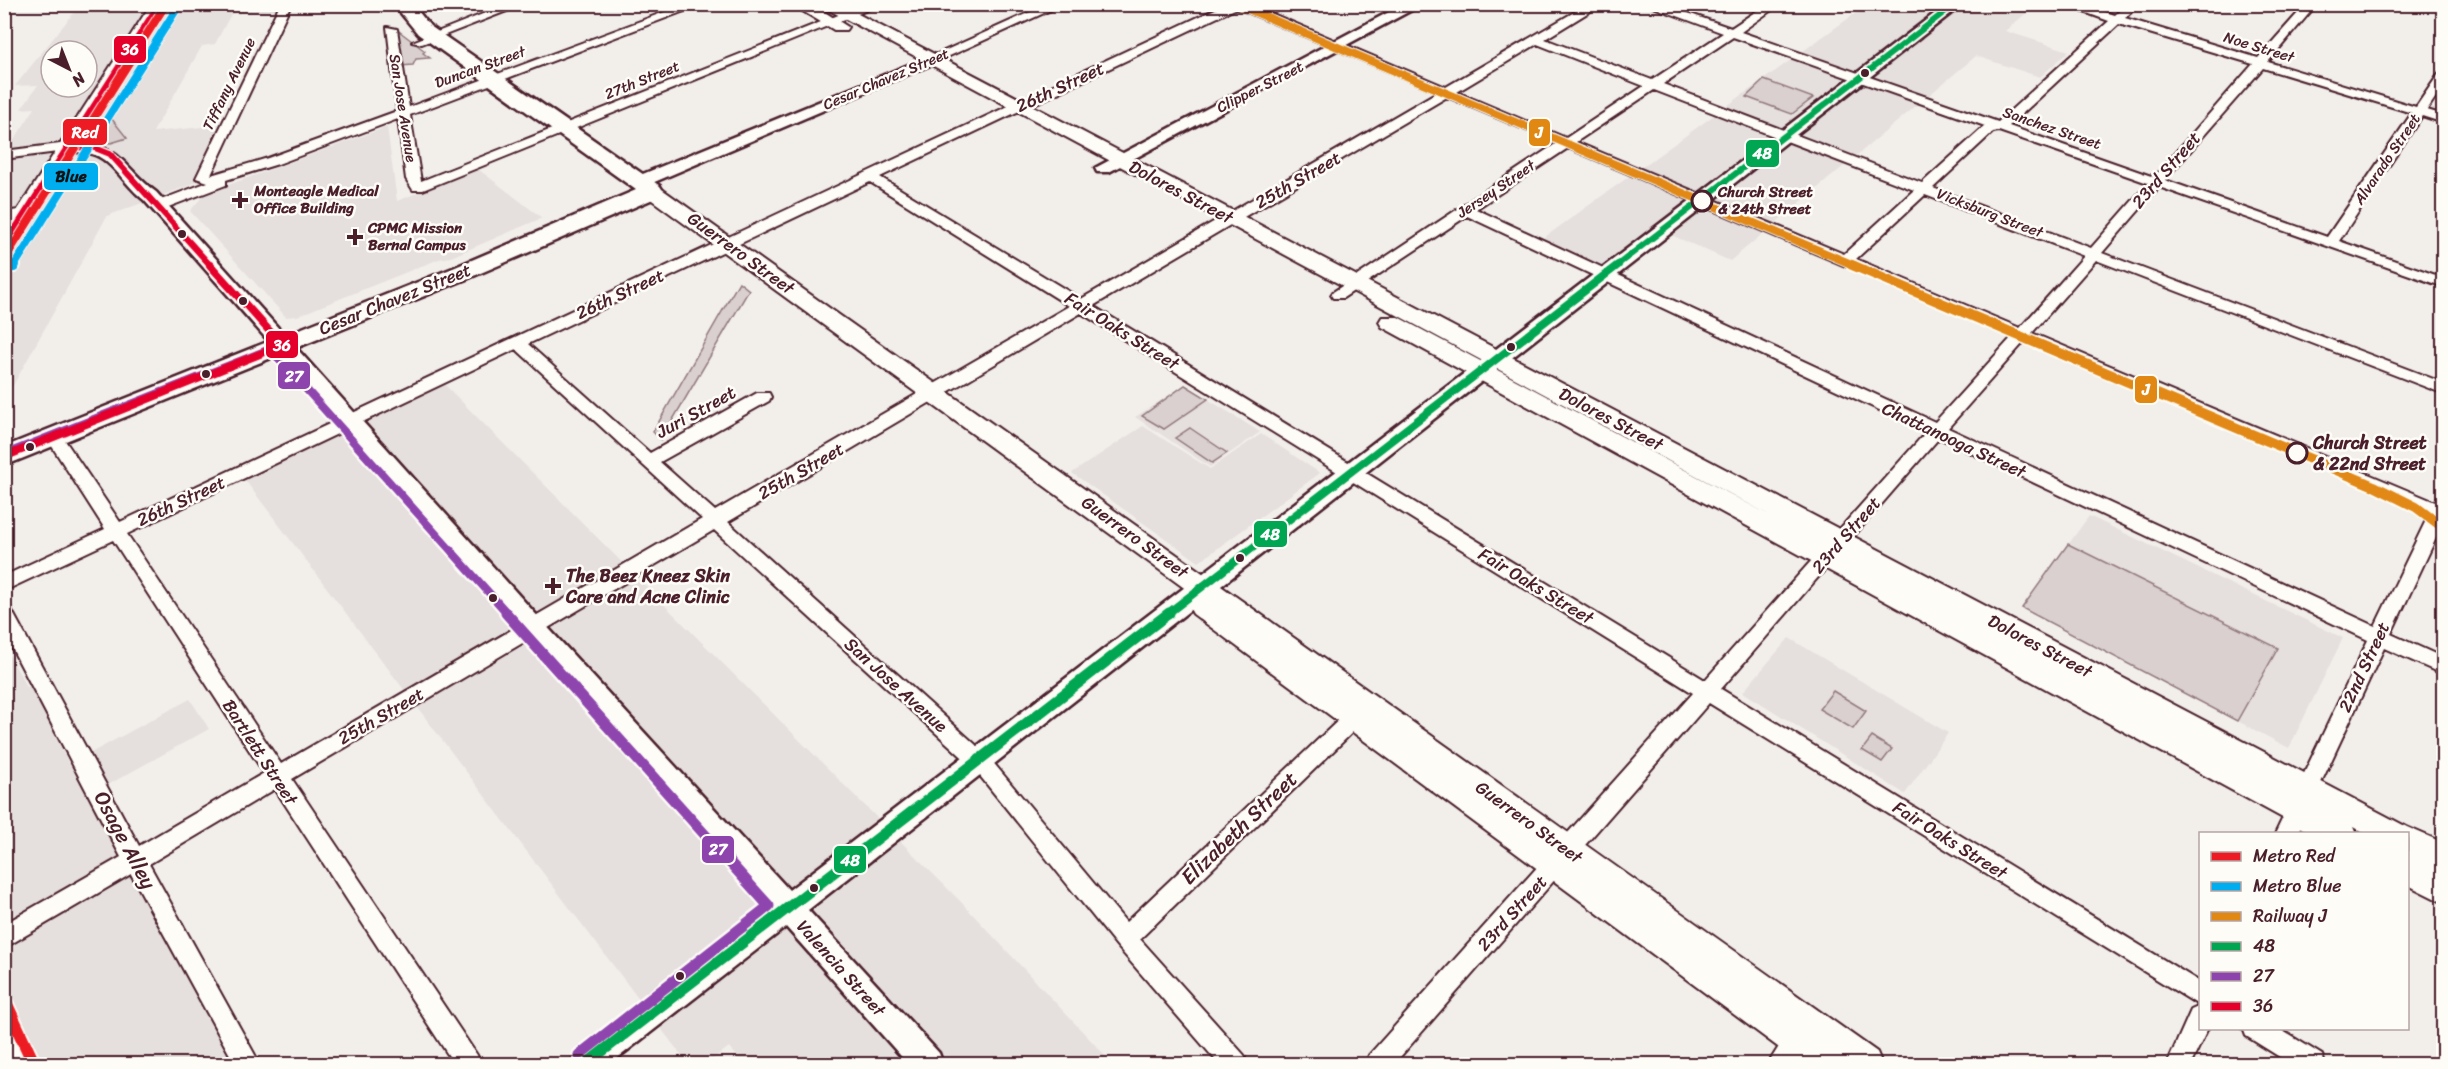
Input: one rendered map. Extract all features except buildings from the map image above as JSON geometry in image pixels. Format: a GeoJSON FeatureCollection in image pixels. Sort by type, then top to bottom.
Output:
{"type":"FeatureCollection","features":[{"type":"Feature","properties":{"kind":"main road"},"geometry":{"type":"LineString","coordinates":[[407,4],[408,12],[425,39]]}},
{"type":"Feature","properties":{"kind":"main road","name":"Dolores Street"},"geometry":{"type":"LineString","coordinates":[[799,4],[836,14],[922,63],[1834,549],[2337,832]]}},
{"type":"Feature","properties":{"kind":"main road"},"geometry":{"type":"LineString","coordinates":[[4,247],[26,213],[83,148],[160,5]]}},
{"type":"Feature","properties":{"kind":"main road","name":"San Jose Avenue"},"geometry":{"type":"LineString","coordinates":[[390,21],[425,39]]}},
{"type":"Feature","properties":{"kind":"main road","name":"Guerrero Street"},"geometry":{"type":"LineString","coordinates":[[425,39],[721,247],[1562,858],[1829,1065]]}},
{"type":"Feature","properties":{"kind":"main road","name":"Cesar Chavez Street"},"geometry":{"type":"LineString","coordinates":[[4,457],[277,340],[639,190]]}},
{"type":"Feature","properties":{"kind":"main road","name":"Cesar Chavez Street"},"geometry":{"type":"LineString","coordinates":[[4,442],[277,340]]}},
{"type":"Feature","properties":{"kind":"main road","name":"Guerrero Street"},"geometry":{"type":"LineString","coordinates":[[1196,592],[1353,719],[1562,858],[1865,1065]]}},
{"type":"Feature","properties":{"kind":"main road","name":"Dolores Street"},"geometry":{"type":"LineString","coordinates":[[2297,810],[2387,832]]}},
{"type":"Feature","properties":{"kind":"main road"},"geometry":{"type":"LineString","coordinates":[[2409,841],[2444,859]]}},
{"type":"Feature","properties":{"kind":"main road"},"geometry":{"type":"LineString","coordinates":[[2409,870],[2444,889]]}},
{"type":"Feature","properties":{"kind":"main road"},"geometry":{"type":"LineString","coordinates":[[4,1044],[13,1065]]}},
{"type":"Feature","properties":{"kind":"street","name":"Tiffany Avenue"},"geometry":{"type":"LineString","coordinates":[[203,178],[228,120],[286,4]]}},
{"type":"Feature","properties":{"kind":"street"},"geometry":{"type":"LineString","coordinates":[[425,39],[520,4]]}},
{"type":"Feature","properties":{"kind":"street","name":"Duncan Street"},"geometry":{"type":"LineString","coordinates":[[158,206],[273,161],[698,4]]}},
{"type":"Feature","properties":{"kind":"street","name":"27th Street"},"geometry":{"type":"LineString","coordinates":[[418,187],[556,132],[836,14],[877,4]]}},
{"type":"Feature","properties":{"kind":"street","name":"Cesar Chavez Street"},"geometry":{"type":"LineString","coordinates":[[639,190],[712,153],[1059,4]]}},
{"type":"Feature","properties":{"kind":"street"},"geometry":{"type":"LineString","coordinates":[[1237,4],[1566,143],[1575,152],[1684,200],[1722,201],[1914,290],[2442,509]]}},
{"type":"Feature","properties":{"kind":"street","name":"26th Street"},"geometry":{"type":"LineString","coordinates":[[4,584],[1237,4]]}},
{"type":"Feature","properties":{"kind":"street","name":"Clipper Street"},"geometry":{"type":"LineString","coordinates":[[1111,164],[1416,4]]}},
{"type":"Feature","properties":{"kind":"street","name":"25th Street"},"geometry":{"type":"LineString","coordinates":[[4,937],[1597,4]]}},
{"type":"Feature","properties":{"kind":"street","name":"Sanchez Street"},"geometry":{"type":"LineString","coordinates":[[1650,4],[2444,283]]}},
{"type":"Feature","properties":{"kind":"street","name":"Jersey Street"},"geometry":{"type":"LineString","coordinates":[[1346,289],[1774,4]]}},
{"type":"Feature","properties":{"kind":"street"},"geometry":{"type":"LineString","coordinates":[[586,1065],[1956,4]]}},
{"type":"Feature","properties":{"kind":"street","name":"Noe Street"},"geometry":{"type":"LineString","coordinates":[[2067,4],[2444,119]]}},
{"type":"Feature","properties":{"kind":"street"},"geometry":{"type":"LineString","coordinates":[[1848,258],[1989,129],[2000,127],[2134,4]]}},
{"type":"Feature","properties":{"kind":"street","name":"23rd Street"},"geometry":{"type":"LineString","coordinates":[[1378,1065],[1936,432],[2024,336],[2155,182],[2312,4]]}},
{"type":"Feature","properties":{"kind":"street","name":"San Jose Avenue"},"geometry":{"type":"LineString","coordinates":[[390,21],[413,178],[418,187]]}},
{"type":"Feature","properties":{"kind":"street","name":"Vicksburg Street"},"geometry":{"type":"LineString","coordinates":[[1536,40],[2444,389]]}},
{"type":"Feature","properties":{"kind":"street","name":"Alvarado Street"},"geometry":{"type":"LineString","coordinates":[[2330,244],[2444,75]]}},
{"type":"Feature","properties":{"kind":"street"},"geometry":{"type":"LineString","coordinates":[[4,154],[83,148]]}},
{"type":"Feature","properties":{"kind":"street","name":"Valencia Street"},"geometry":{"type":"LineString","coordinates":[[83,148],[110,154],[158,206],[928,1065]]}},
{"type":"Feature","properties":{"kind":"street","name":"Duncan Street"},"geometry":{"type":"LineString","coordinates":[[203,178],[214,179],[273,161]]}},
{"type":"Feature","properties":{"kind":"street","name":"Fair Oaks Street"},"geometry":{"type":"LineString","coordinates":[[871,177],[2199,994]]}},
{"type":"Feature","properties":{"kind":"street","name":"Chattanooga Street"},"geometry":{"type":"LineString","coordinates":[[1466,210],[1936,432],[2444,667]]}},
{"type":"Feature","properties":{"kind":"street"},"geometry":{"type":"LineString","coordinates":[[4,216],[26,213]]}},
{"type":"Feature","properties":{"kind":"street","name":"San Jose Avenue"},"geometry":{"type":"LineString","coordinates":[[518,343],[979,760],[1125,938],[1235,1065]]}},
{"type":"Feature","properties":{"kind":"street","name":"Juri Street"},"geometry":{"type":"LineString","coordinates":[[648,461],[764,398]]}},
{"type":"Feature","properties":{"kind":"street","name":"Bartlett Street"},"geometry":{"type":"LineString","coordinates":[[54,437],[468,1065]]}},
{"type":"Feature","properties":{"kind":"street","name":"22nd Street"},"geometry":{"type":"LineString","coordinates":[[2297,810],[2377,637],[2442,509]]}},
{"type":"Feature","properties":{"kind":"street","name":"Osage Alley"},"geometry":{"type":"LineString","coordinates":[[4,614],[135,861],[248,1065]]}},
{"type":"Feature","properties":{"kind":"street","name":"Elizabeth Street"},"geometry":{"type":"LineString","coordinates":[[1125,938],[1353,719]]}},
{"type":"Feature","properties":{"kind":"street"},"geometry":{"type":"LineString","coordinates":[[2179,1065],[2199,1020]]}},
{"type":"Feature","properties":{"kind":"street"},"geometry":{"type":"LineString","coordinates":[[2257,1030],[2313,1065]]}},
{"type":"Feature","properties":{"kind":"street"},"geometry":{"type":"LineString","coordinates":[[1780,1065],[1797,1041]]}},
{"type":"Feature","properties":{"kind":"shaded area"},"geometry":{"type":"Polygon","coordinates":[[[80,5],[286,5],[284,9],[231,14],[215,44],[202,46],[153,132],[222,125],[199,179],[190,185],[107,216],[5,400],[5,154],[35,108],[21,109],[38,85],[15,86],[39,56],[39,99],[99,99],[99,39],[53,39],[80,5]]]}},
{"type":"Feature","properties":{"kind":"shaded area"},"geometry":{"type":"Polygon","coordinates":[[[1867,5],[2036,5],[2005,31],[2069,51],[2040,77],[1976,56],[1730,261],[1660,230],[1604,273],[1538,242],[1867,5]]]}},
{"type":"Feature","properties":{"kind":"shaded area"},"geometry":{"type":"Polygon","coordinates":[[[395,28],[425,51],[423,53],[430,58],[416,59],[413,65],[401,66],[395,28]]]}},
{"type":"Feature","properties":{"kind":"shaded area"},"geometry":{"type":"Polygon","coordinates":[[[1764,80],[1813,98],[1792,114],[1746,97],[1764,80]]]}},
{"type":"Feature","properties":{"kind":"shaded area"},"geometry":{"type":"Polygon","coordinates":[[[111,118],[127,138],[111,143],[89,140],[99,120],[111,118]]]}},
{"type":"Feature","properties":{"kind":"shaded area","name":"CPMC Mission Bernal Campus"},"geometry":{"type":"Polygon","coordinates":[[[387,127],[397,201],[478,169],[542,218],[451,257],[439,259],[297,316],[286,317],[190,211],[202,197],[212,191],[387,127]]]}},
{"type":"Feature","properties":{"kind":"shaded area"},"geometry":{"type":"Polygon","coordinates":[[[739,282],[749,290],[661,440],[653,432],[739,282]]]}},
{"type":"Feature","properties":{"kind":"shaded area"},"geometry":{"type":"Polygon","coordinates":[[[445,385],[961,902],[1113,1064],[744,1064],[729,1047],[707,1064],[688,1064],[245,480],[445,385]]]}},
{"type":"Feature","properties":{"kind":"shaded area"},"geometry":{"type":"Polygon","coordinates":[[[1185,385],[1260,432],[1210,467],[1135,417],[1185,385]]]}},
{"type":"Feature","properties":{"kind":"shaded area"},"geometry":{"type":"Polygon","coordinates":[[[1185,385],[1208,399],[1164,429],[1142,416],[1185,385]]]}},
{"type":"Feature","properties":{"kind":"shaded area"},"geometry":{"type":"Polygon","coordinates":[[[1143,426],[1210,469],[1261,434],[1320,473],[1199,562],[1072,473],[1143,426]]]}},
{"type":"Feature","properties":{"kind":"shaded area"},"geometry":{"type":"Polygon","coordinates":[[[1190,428],[1227,453],[1212,463],[1175,438],[1190,428]]]}},
{"type":"Feature","properties":{"kind":"shaded area"},"geometry":{"type":"Polygon","coordinates":[[[2089,516],[2343,638],[2289,748],[2022,608],[2089,516]]]}},
{"type":"Feature","properties":{"kind":"shaded area"},"geometry":{"type":"Polygon","coordinates":[[[2068,544],[2278,648],[2237,721],[2022,608],[2068,544]]]}},
{"type":"Feature","properties":{"kind":"shaded area"},"geometry":{"type":"Polygon","coordinates":[[[1789,638],[1948,733],[1905,794],[1743,692],[1789,638]]]}},
{"type":"Feature","properties":{"kind":"shaded area"},"geometry":{"type":"Polygon","coordinates":[[[4,646],[27,687],[31,686],[65,756],[235,1064],[5,1064],[4,646]]]}},
{"type":"Feature","properties":{"kind":"shaded area"},"geometry":{"type":"Polygon","coordinates":[[[1833,691],[1866,711],[1853,729],[1819,709],[1833,691]]]}},
{"type":"Feature","properties":{"kind":"shaded area"},"geometry":{"type":"Polygon","coordinates":[[[190,699],[209,729],[104,787],[87,755],[190,699]]]}},
{"type":"Feature","properties":{"kind":"shaded area"},"geometry":{"type":"Polygon","coordinates":[[[1872,737],[1892,749],[1882,762],[1862,750],[1872,737]]]}},
{"type":"Feature","properties":{"kind":"metro line","name":"Red"},"geometry":{"type":"LineString","coordinates":[[4,260],[166,4]]}},
{"type":"Feature","properties":{"kind":"metro line","name":"Blue"},"geometry":{"type":"LineString","coordinates":[[14,267],[176,10]]}},
{"type":"Feature","properties":{"kind":"metro line","name":"Red"},"geometry":{"type":"LineString","coordinates":[[4,999],[34,1064]]}},
{"type":"Feature","properties":{"kind":"rail line","name":"J"},"geometry":{"type":"LineString","coordinates":[[1236,4],[2374,486],[2416,507],[2444,528]]}},
{"type":"Feature","properties":{"kind":"transit line","name":"36"},"geometry":{"type":"LineString","coordinates":[[4,246],[159,4]]}},
{"type":"Feature","properties":{"kind":"transit line","name":"48"},"geometry":{"type":"LineString","coordinates":[[586,1064],[1955,4]]}},
{"type":"Feature","properties":{"kind":"transit line","name":"36"},"geometry":{"type":"LineString","coordinates":[[4,457],[282,345],[110,154],[95,148],[68,147]]}},
{"type":"Feature","properties":{"kind":"transit line","name":"27"},"geometry":{"type":"LineString","coordinates":[[8,453],[270,349],[769,906],[579,1055]]}},
{"type":"Feature","properties":{"kind":"place","name":"Monteagle Medical Office Building"},"geometry":{"type":"Point","coordinates":[240,200]}},
{"type":"Feature","properties":{"kind":"place","name":"Church Street & 24th Street"},"geometry":{"type":"Point","coordinates":[1702,201]}},
{"type":"Feature","properties":{"kind":"place","name":"CPMC Mission Bernal Campus"},"geometry":{"type":"Point","coordinates":[355,237]}},
{"type":"Feature","properties":{"kind":"place","name":"Church Street & 22nd Street"},"geometry":{"type":"Point","coordinates":[2297,453]}},
{"type":"Feature","properties":{"kind":"place","name":"The Beez Kneez Skin Care and Acne Clinic"},"geometry":{"type":"Point","coordinates":[553,586]}}]}
